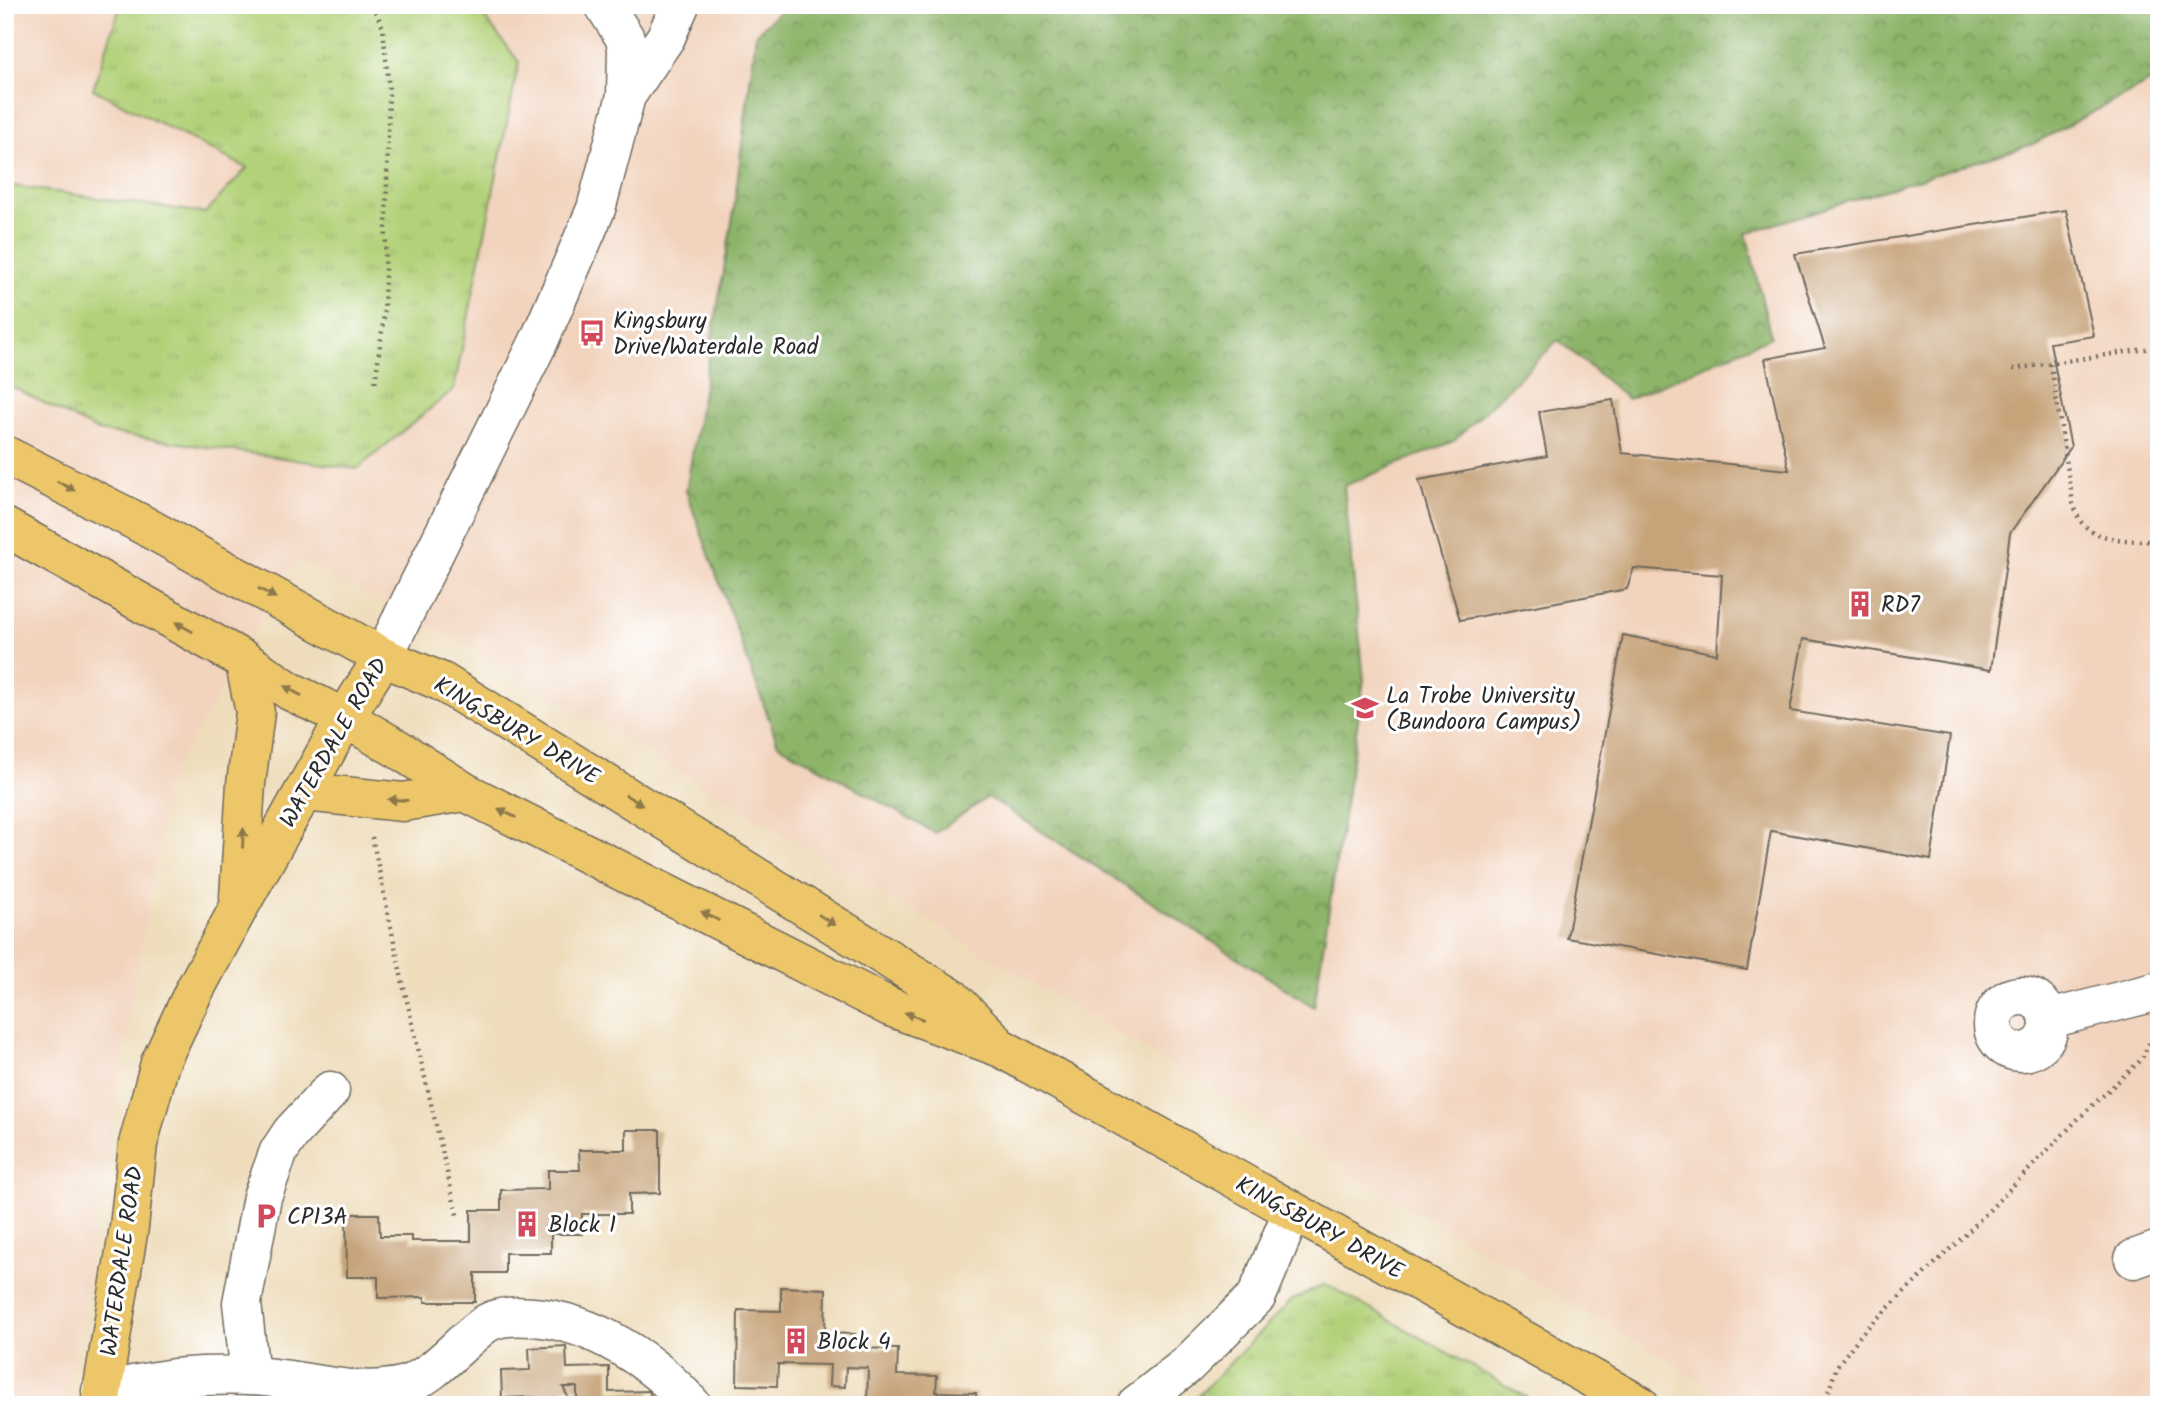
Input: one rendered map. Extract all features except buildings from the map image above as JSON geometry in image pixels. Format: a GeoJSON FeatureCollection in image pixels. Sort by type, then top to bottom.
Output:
{"type":"FeatureCollection","features":[{"type":"Feature","properties":{"kind":"main road","name":"KINGSBURY DRIVE"},"geometry":{"type":"LineString","coordinates":[[5,456],[136,521],[383,657],[442,682],[952,998],[1002,1048]]}},
{"type":"Feature","properties":{"kind":"main road","name":"KINGSBURY DRIVE"},"geometry":{"type":"LineString","coordinates":[[5,527],[244,660],[290,691],[398,748],[465,792],[890,1007],[1002,1048],[1640,1405]]}},
{"type":"Feature","properties":{"kind":"main road","name":"WATERDALE ROAD"},"geometry":{"type":"LineString","coordinates":[[100,1398],[129,1227],[138,1144],[160,1063],[193,992],[239,906],[345,718],[383,657]]}},
{"type":"Feature","properties":{"kind":"main road"},"geometry":{"type":"LineString","coordinates":[[239,906],[246,784],[255,712],[244,660]]}},
{"type":"Feature","properties":{"kind":"main road"},"geometry":{"type":"LineString","coordinates":[[303,792],[403,802],[465,792]]}},
{"type":"Feature","properties":{"kind":"street","name":"WATERDALE ROAD"},"geometry":{"type":"LineString","coordinates":[[383,657],[539,341],[596,209],[626,96],[625,38],[604,5]]}},
{"type":"Feature","properties":{"kind":"street","name":"WATERDALE ROAD"},"geometry":{"type":"LineString","coordinates":[[626,96],[666,37],[680,5]]}},
{"type":"Feature","properties":{"kind":"street"},"geometry":{"type":"LineString","coordinates":[[2049,1019],[2159,990]]}},
{"type":"Feature","properties":{"kind":"street"},"geometry":{"type":"LineString","coordinates":[[250,1376],[242,1303],[262,1197],[279,1151],[291,1133],[330,1091]]}},
{"type":"Feature","properties":{"kind":"street"},"geometry":{"type":"LineString","coordinates":[[1136,1405],[1186,1366],[1256,1296],[1292,1212]]}},
{"type":"Feature","properties":{"kind":"street"},"geometry":{"type":"LineString","coordinates":[[100,1398],[173,1378],[250,1376],[361,1389],[403,1386],[431,1370],[489,1322],[517,1315],[551,1318],[586,1328],[646,1363],[678,1389],[692,1405]]}},
{"type":"Feature","properties":{"kind":"path"},"geometry":{"type":"LineString","coordinates":[[373,5],[383,28],[389,90],[384,315],[375,384]]}},
{"type":"Feature","properties":{"kind":"path"},"geometry":{"type":"LineString","coordinates":[[2013,369],[2159,347]]}},
{"type":"Feature","properties":{"kind":"path"},"geometry":{"type":"LineString","coordinates":[[2051,364],[2073,503],[2080,520],[2094,533],[2125,540],[2159,542]]}},
{"type":"Feature","properties":{"kind":"path"},"geometry":{"type":"LineString","coordinates":[[371,831],[403,984],[458,1219]]}},
{"type":"Feature","properties":{"kind":"path"},"geometry":{"type":"LineString","coordinates":[[1824,1405],[1837,1366],[1863,1332],[2141,1060],[2159,1024]]}},
{"type":"Feature","properties":{"kind":"shaded area","name":"La Trobe University (Bundoora Campus)"},"geometry":{"type":"Polygon","coordinates":[[[5,5],[2159,5],[2159,1405],[1741,1405],[452,637],[297,560],[169,779],[66,1405],[5,1405],[5,5]]]}},
{"type":"Feature","properties":{"kind":"green space"},"geometry":{"type":"Polygon","coordinates":[[[475,5],[519,62],[454,389],[357,469],[98,431],[5,383],[5,185],[205,213],[247,168],[93,89],[120,7],[475,5]]]}},
{"type":"Feature","properties":{"kind":"green space"},"geometry":{"type":"Polygon","coordinates":[[[786,5],[2159,5],[2159,77],[2033,144],[1746,233],[1771,337],[1628,399],[1558,340],[1454,441],[1344,486],[1364,680],[1314,1007],[988,797],[935,833],[778,744],[686,491],[733,216],[756,34],[786,5]]]}},
{"type":"Feature","properties":{"kind":"green space"},"geometry":{"type":"Polygon","coordinates":[[[1326,1284],[1540,1405],[1189,1405],[1292,1300],[1326,1284]]]}},
{"type":"Feature","properties":{"kind":"place","name":"Kingsbury Drive/Waterdale Road"},"geometry":{"type":"Point","coordinates":[592,333]}},
{"type":"Feature","properties":{"kind":"place","name":"RD7"},"geometry":{"type":"Point","coordinates":[1860,604]}},
{"type":"Feature","properties":{"kind":"place","name":"La Trobe University (Bundoora Campus)"},"geometry":{"type":"Point","coordinates":[1365,708]}},
{"type":"Feature","properties":{"kind":"place","name":"CP13A"},"geometry":{"type":"Point","coordinates":[266,1216]}},
{"type":"Feature","properties":{"kind":"place","name":"Block 1"},"geometry":{"type":"Point","coordinates":[527,1224]}},
{"type":"Feature","properties":{"kind":"place","name":"Block 4"},"geometry":{"type":"Point","coordinates":[796,1341]}}]}
